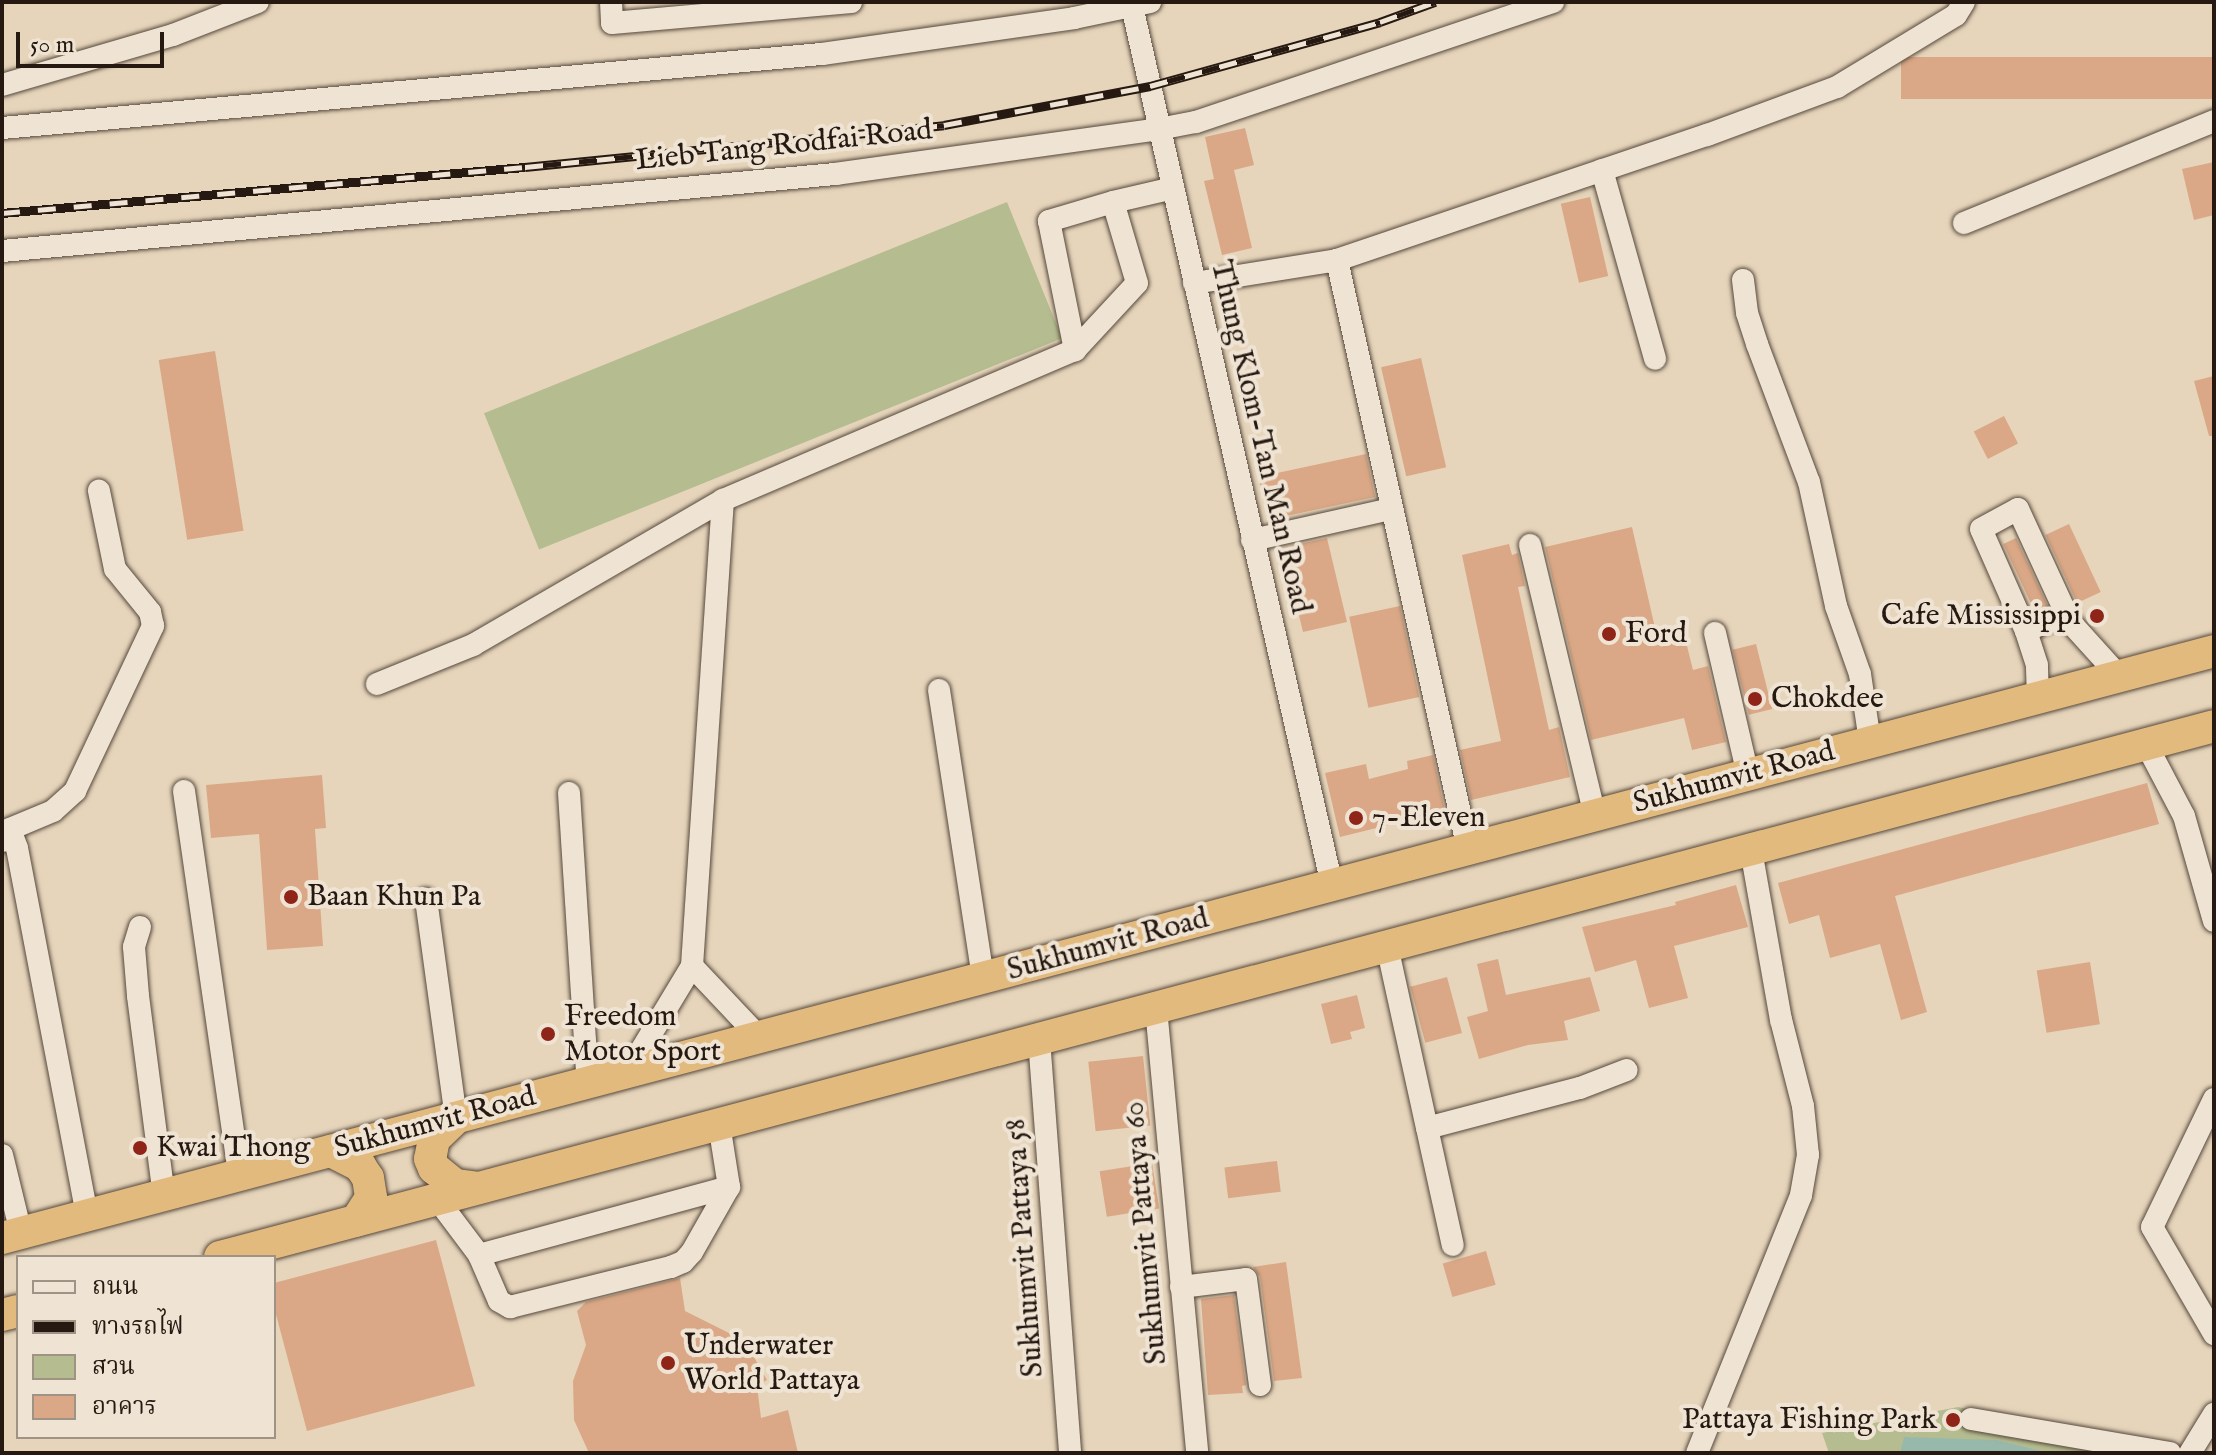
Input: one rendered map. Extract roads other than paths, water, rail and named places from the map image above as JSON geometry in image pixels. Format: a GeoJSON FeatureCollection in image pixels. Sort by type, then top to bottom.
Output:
{"type":"FeatureCollection","features":[{"type":"Feature","properties":{"kind":"highway","name":"Sukhumvit Road"},"geometry":{"type":"LineString","coordinates":[[11,1236],[2214,651]]}},
{"type":"Feature","properties":{"kind":"highway"},"geometry":{"type":"LineString","coordinates":[[228,1255],[2214,726]]}},
{"type":"Feature","properties":{"kind":"highway"},"geometry":{"type":"LineString","coordinates":[[456,1118],[434,1139],[430,1159],[434,1168],[455,1185],[478,1188]]}},
{"type":"Feature","properties":{"kind":"highway"},"geometry":{"type":"LineString","coordinates":[[331,1151],[360,1166],[368,1178],[371,1198],[356,1221]]}},
{"type":"Feature","properties":{"kind":"street"},"geometry":{"type":"LineString","coordinates":[[2,85],[173,35],[258,2]]}},
{"type":"Feature","properties":{"kind":"street"},"geometry":{"type":"LineString","coordinates":[[611,2],[612,23],[851,2]]}},
{"type":"Feature","properties":{"kind":"street","name":"Lieb Tang Rodfai Road"},"geometry":{"type":"LineString","coordinates":[[2,251],[835,174],[1159,129],[1196,122],[1553,2]]}},
{"type":"Feature","properties":{"kind":"street"},"geometry":{"type":"LineString","coordinates":[[1194,283],[1337,260],[1837,87],[1956,15],[1964,2]]}},
{"type":"Feature","properties":{"kind":"street"},"geometry":{"type":"LineString","coordinates":[[2,128],[822,54],[1138,4]]}},
{"type":"Feature","properties":{"kind":"street","name":"Thung Klom-Tan Man Road"},"geometry":{"type":"LineString","coordinates":[[1138,4],[1159,129],[1332,885]]}},
{"type":"Feature","properties":{"kind":"street"},"geometry":{"type":"LineString","coordinates":[[1964,223],[2214,121]]}},
{"type":"Feature","properties":{"kind":"street"},"geometry":{"type":"LineString","coordinates":[[1602,170],[1655,359]]}},
{"type":"Feature","properties":{"kind":"street"},"geometry":{"type":"LineString","coordinates":[[1075,350],[1049,221],[1173,188]]}},
{"type":"Feature","properties":{"kind":"street"},"geometry":{"type":"LineString","coordinates":[[377,684],[473,645],[723,500],[1075,350],[1137,283],[1113,202]]}},
{"type":"Feature","properties":{"kind":"street"},"geometry":{"type":"LineString","coordinates":[[1337,260],[1468,849]]}},
{"type":"Feature","properties":{"kind":"street"},"geometry":{"type":"LineString","coordinates":[[1743,280],[1753,333],[1809,482],[1836,606],[1860,674],[1870,742]]}},
{"type":"Feature","properties":{"kind":"street"},"geometry":{"type":"LineString","coordinates":[[87,1215],[17,848],[6,835],[53,811],[75,791],[153,626],[150,612],[115,569],[99,491]]}},
{"type":"Feature","properties":{"kind":"street"},"geometry":{"type":"LineString","coordinates":[[628,1072],[692,966],[723,500]]}},
{"type":"Feature","properties":{"kind":"street"},"geometry":{"type":"LineString","coordinates":[[1252,540],[1391,509]]}},
{"type":"Feature","properties":{"kind":"street"},"geometry":{"type":"LineString","coordinates":[[2038,697],[2037,665],[2026,631],[1981,529],[2018,509],[2066,613],[2089,646],[2119,676]]}},
{"type":"Feature","properties":{"kind":"street"},"geometry":{"type":"LineString","coordinates":[[1530,545],[1595,816]]}},
{"type":"Feature","properties":{"kind":"street"},"geometry":{"type":"LineString","coordinates":[[2026,631],[2066,613]]}},
{"type":"Feature","properties":{"kind":"street"},"geometry":{"type":"LineString","coordinates":[[1715,633],[1748,775]]}},
{"type":"Feature","properties":{"kind":"street"},"geometry":{"type":"LineString","coordinates":[[939,690],[983,978]]}},
{"type":"Feature","properties":{"kind":"street"},"geometry":{"type":"LineString","coordinates":[[2146,744],[2184,816],[2214,921]]}},
{"type":"Feature","properties":{"kind":"street"},"geometry":{"type":"LineString","coordinates":[[184,791],[239,1175]]}},
{"type":"Feature","properties":{"kind":"street"},"geometry":{"type":"LineString","coordinates":[[569,793],[588,1083]]}},
{"type":"Feature","properties":{"kind":"street"},"geometry":{"type":"LineString","coordinates":[[1697,1453],[1801,1195],[1808,1155],[1803,1106],[1781,1020],[1751,849]]}},
{"type":"Feature","properties":{"kind":"street"},"geometry":{"type":"LineString","coordinates":[[426,899],[456,1118]]}},
{"type":"Feature","properties":{"kind":"street"},"geometry":{"type":"LineString","coordinates":[[140,927],[134,947],[138,996],[164,1195]]}},
{"type":"Feature","properties":{"kind":"street"},"geometry":{"type":"LineString","coordinates":[[1387,946],[1453,1245]]}},
{"type":"Feature","properties":{"kind":"street"},"geometry":{"type":"LineString","coordinates":[[692,966],[759,1037]]}},
{"type":"Feature","properties":{"kind":"street","name":"Sukhumvit Pattaya 60"},"geometry":{"type":"LineString","coordinates":[[1156,1008],[1197,1453]]}},
{"type":"Feature","properties":{"kind":"street","name":"Sukhumvit Pattaya 58"},"geometry":{"type":"LineString","coordinates":[[1039,1039],[1070,1453]]}},
{"type":"Feature","properties":{"kind":"street"},"geometry":{"type":"LineString","coordinates":[[1427,1128],[1580,1088],[1627,1070]]}},
{"type":"Feature","properties":{"kind":"street"},"geometry":{"type":"LineString","coordinates":[[2214,1099],[2152,1227],[2214,1334]]}},
{"type":"Feature","properties":{"kind":"street"},"geometry":{"type":"LineString","coordinates":[[437,1199],[479,1255],[499,1301],[510,1307],[671,1267],[683,1262],[692,1252],[729,1187],[719,1124]]}},
{"type":"Feature","properties":{"kind":"street"},"geometry":{"type":"LineString","coordinates":[[2,1155],[11,1236]]}},
{"type":"Feature","properties":{"kind":"street"},"geometry":{"type":"LineString","coordinates":[[479,1255],[729,1187]]}},
{"type":"Feature","properties":{"kind":"street"},"geometry":{"type":"LineString","coordinates":[[1181,1287],[1246,1279],[1260,1385]]}},
{"type":"Feature","properties":{"kind":"street"},"geometry":{"type":"LineString","coordinates":[[2190,1453],[2214,1414]]}},
{"type":"Feature","properties":{"kind":"street"},"geometry":{"type":"LineString","coordinates":[[1971,1419],[2170,1453]]}},
{"type":"Feature","properties":{"kind":"railway"},"geometry":{"type":"LineString","coordinates":[[2,213],[525,167],[944,125],[1150,86],[1380,22],[1435,2]]}},
{"type":"Feature","properties":{"kind":"place","name":"Cafe Mississippi"},"geometry":{"type":"Point","coordinates":[2097,616]}},
{"type":"Feature","properties":{"kind":"place","name":"Ford"},"geometry":{"type":"Point","coordinates":[1609,634]}},
{"type":"Feature","properties":{"kind":"place","name":"Chokdee"},"geometry":{"type":"Point","coordinates":[1755,699]}},
{"type":"Feature","properties":{"kind":"place","name":"7-Eleven"},"geometry":{"type":"Point","coordinates":[1356,818]}},
{"type":"Feature","properties":{"kind":"place","name":"Baan Khun Pa"},"geometry":{"type":"Point","coordinates":[291,897]}},
{"type":"Feature","properties":{"kind":"place","name":"Freedom Motor Sport"},"geometry":{"type":"Point","coordinates":[548,1034]}},
{"type":"Feature","properties":{"kind":"place","name":"Kwai Thong"},"geometry":{"type":"Point","coordinates":[140,1148]}},
{"type":"Feature","properties":{"kind":"place","name":"Underwater World Pattaya"},"geometry":{"type":"Point","coordinates":[668,1363]}},
{"type":"Feature","properties":{"kind":"place","name":"Pattaya Fishing Park"},"geometry":{"type":"Point","coordinates":[1953,1420]}}]}
